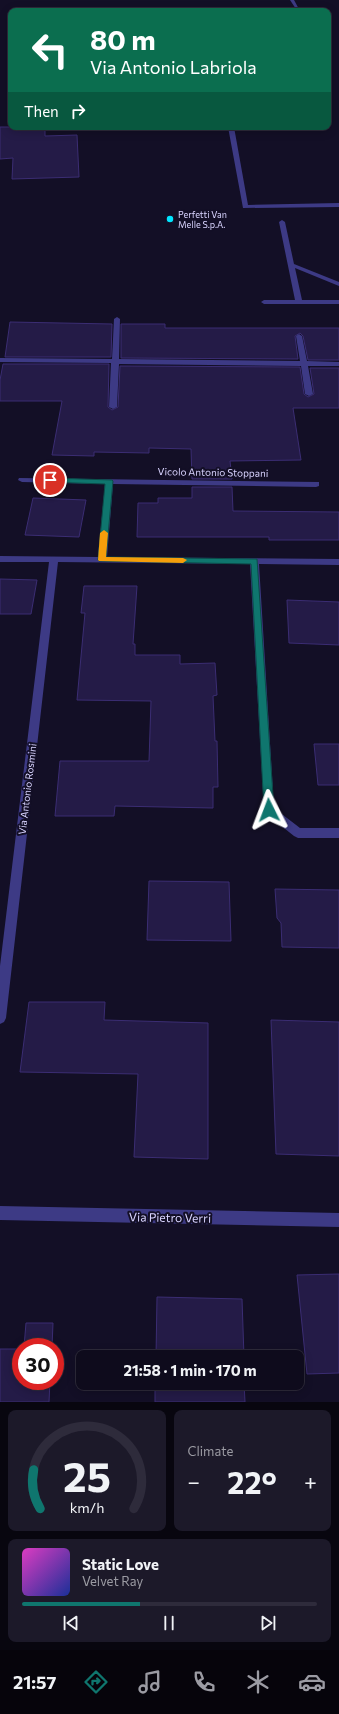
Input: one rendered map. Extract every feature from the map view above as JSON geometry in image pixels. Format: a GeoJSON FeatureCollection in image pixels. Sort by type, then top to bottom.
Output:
{"type":"FeatureCollection","features":[{"type":"Feature","properties":{"kind":"street"},"geometry":{"type":"LineString","coordinates":[[232,130],[246,207],[339,205]]}},
{"type":"Feature","properties":{"kind":"street"},"geometry":{"type":"LineString","coordinates":[[282,222],[299,302]]}},
{"type":"Feature","properties":{"kind":"street"},"geometry":{"type":"LineString","coordinates":[[292,265],[339,284]]}},
{"type":"Feature","properties":{"kind":"street"},"geometry":{"type":"LineString","coordinates":[[264,302],[339,302]]}},
{"type":"Feature","properties":{"kind":"street"},"geometry":{"type":"LineString","coordinates":[[113,407],[117,319]]}},
{"type":"Feature","properties":{"kind":"street"},"geometry":{"type":"LineString","coordinates":[[298,336],[309,394]]}},
{"type":"Feature","properties":{"kind":"street"},"geometry":{"type":"LineString","coordinates":[[0,360],[339,364]]}},
{"type":"Feature","properties":{"kind":"street","name":"Vicolo Antonio Stoppani"},"geometry":{"type":"LineString","coordinates":[[22,480],[316,484]]}},
{"type":"Feature","properties":{"kind":"street"},"geometry":{"type":"LineString","coordinates":[[102,560],[109,481]]}},
{"type":"Feature","properties":{"kind":"street"},"geometry":{"type":"LineString","coordinates":[[0,558],[339,562]]}},
{"type":"Feature","properties":{"kind":"street","name":"Via Antonio Rosmini"},"geometry":{"type":"LineString","coordinates":[[0,1018],[54,559]]}},
{"type":"Feature","properties":{"kind":"street"},"geometry":{"type":"LineString","coordinates":[[254,561],[269,810],[298,833],[339,833]]}},
{"type":"Feature","properties":{"kind":"street","name":"Via Pietro Verri"},"geometry":{"type":"LineString","coordinates":[[0,1213],[339,1220]]}},
{"type":"Feature","properties":{"kind":"building"},"geometry":{"type":"Polygon","coordinates":[[[0,127],[8,127],[8,130],[45,130],[45,136],[77,135],[79,177],[12,179],[13,158],[0,159],[0,127]]]}},
{"type":"Feature","properties":{"kind":"building"},"geometry":{"type":"Polygon","coordinates":[[[10,322],[112,324],[111,357],[5,357],[10,322]]]}},
{"type":"Feature","properties":{"kind":"building"},"geometry":{"type":"Polygon","coordinates":[[[121,324],[165,324],[165,328],[339,328],[339,360],[308,360],[303,336],[300,333],[295,336],[298,359],[121,358],[121,324]]]}},
{"type":"Feature","properties":{"kind":"building"},"geometry":{"type":"Polygon","coordinates":[[[3,364],[109,364],[108,407],[112,410],[118,407],[120,366],[300,367],[304,394],[308,397],[314,394],[310,368],[339,368],[339,408],[293,408],[301,460],[230,461],[232,479],[192,479],[191,449],[149,448],[149,453],[94,452],[94,456],[52,455],[62,401],[0,401],[0,380],[3,364]]]}},
{"type":"Feature","properties":{"kind":"building"},"geometry":{"type":"Polygon","coordinates":[[[192,487],[232,487],[233,511],[339,512],[339,540],[269,540],[269,537],[137,537],[138,503],[158,503],[158,498],[192,498],[192,487]]]}},
{"type":"Feature","properties":{"kind":"building"},"geometry":{"type":"Polygon","coordinates":[[[33,498],[86,500],[79,537],[25,535],[33,498]]]}},
{"type":"Feature","properties":{"kind":"building"},"geometry":{"type":"Polygon","coordinates":[[[0,579],[37,580],[31,614],[0,614],[0,579]]]}},
{"type":"Feature","properties":{"kind":"building"},"geometry":{"type":"Polygon","coordinates":[[[84,586],[137,586],[133,644],[135,644],[135,655],[180,655],[180,664],[215,663],[217,695],[213,696],[215,741],[217,741],[218,787],[213,787],[213,808],[115,806],[114,816],[55,816],[60,761],[149,761],[151,701],[77,700],[85,613],[81,613],[84,586]]]}},
{"type":"Feature","properties":{"kind":"building"},"geometry":{"type":"Polygon","coordinates":[[[287,600],[339,602],[339,645],[289,643],[287,600]]]}},
{"type":"Feature","properties":{"kind":"building"},"geometry":{"type":"Polygon","coordinates":[[[314,744],[339,744],[339,785],[318,785],[314,744]]]}},
{"type":"Feature","properties":{"kind":"building"},"geometry":{"type":"Polygon","coordinates":[[[149,881],[229,882],[231,941],[147,940],[149,881]]]}},
{"type":"Feature","properties":{"kind":"building"},"geometry":{"type":"Polygon","coordinates":[[[275,889],[339,890],[339,948],[282,947],[281,923],[277,918],[275,889]]]}},
{"type":"Feature","properties":{"kind":"building"},"geometry":{"type":"Polygon","coordinates":[[[29,1002],[105,1002],[104,1020],[208,1023],[208,1159],[134,1157],[138,1074],[20,1072],[29,1002]]]}},
{"type":"Feature","properties":{"kind":"building"},"geometry":{"type":"Polygon","coordinates":[[[271,1020],[339,1022],[339,1156],[276,1154],[271,1020]]]}},
{"type":"Feature","properties":{"kind":"building"},"geometry":{"type":"Polygon","coordinates":[[[339,1274],[339,1373],[307,1374],[297,1275],[339,1274]]]}},
{"type":"Feature","properties":{"kind":"building"},"geometry":{"type":"Polygon","coordinates":[[[157,1297],[242,1299],[244,1350],[156,1350],[157,1297]]]}},
{"type":"Feature","properties":{"kind":"building"},"geometry":{"type":"Polygon","coordinates":[[[26,1323],[53,1323],[52,1338],[25,1338],[26,1323]]]}},
{"type":"Feature","properties":{"kind":"building"},"geometry":{"type":"Polygon","coordinates":[[[0,1349],[12,1349],[12,1390],[50,1390],[49,1402],[0,1402],[0,1349]]]}},
{"type":"Feature","properties":{"kind":"building"},"geometry":{"type":"Polygon","coordinates":[[[155,1390],[244,1390],[245,1402],[155,1402],[155,1390]]]}},
{"type":"Feature","properties":{"kind":"slow traffic"},"geometry":{"type":"LineString","coordinates":[[104,533],[102,560],[183,560]]}},
{"type":"Feature","properties":{"kind":"place","name":"Perfetti Van Melle S.p.A."},"geometry":{"type":"Point","coordinates":[170,219]}},
{"type":"Feature","properties":{"kind":"route"},"geometry":{"type":"LineString","coordinates":[[50,480],[109,481],[102,560],[254,561],[269,810]]}}]}
